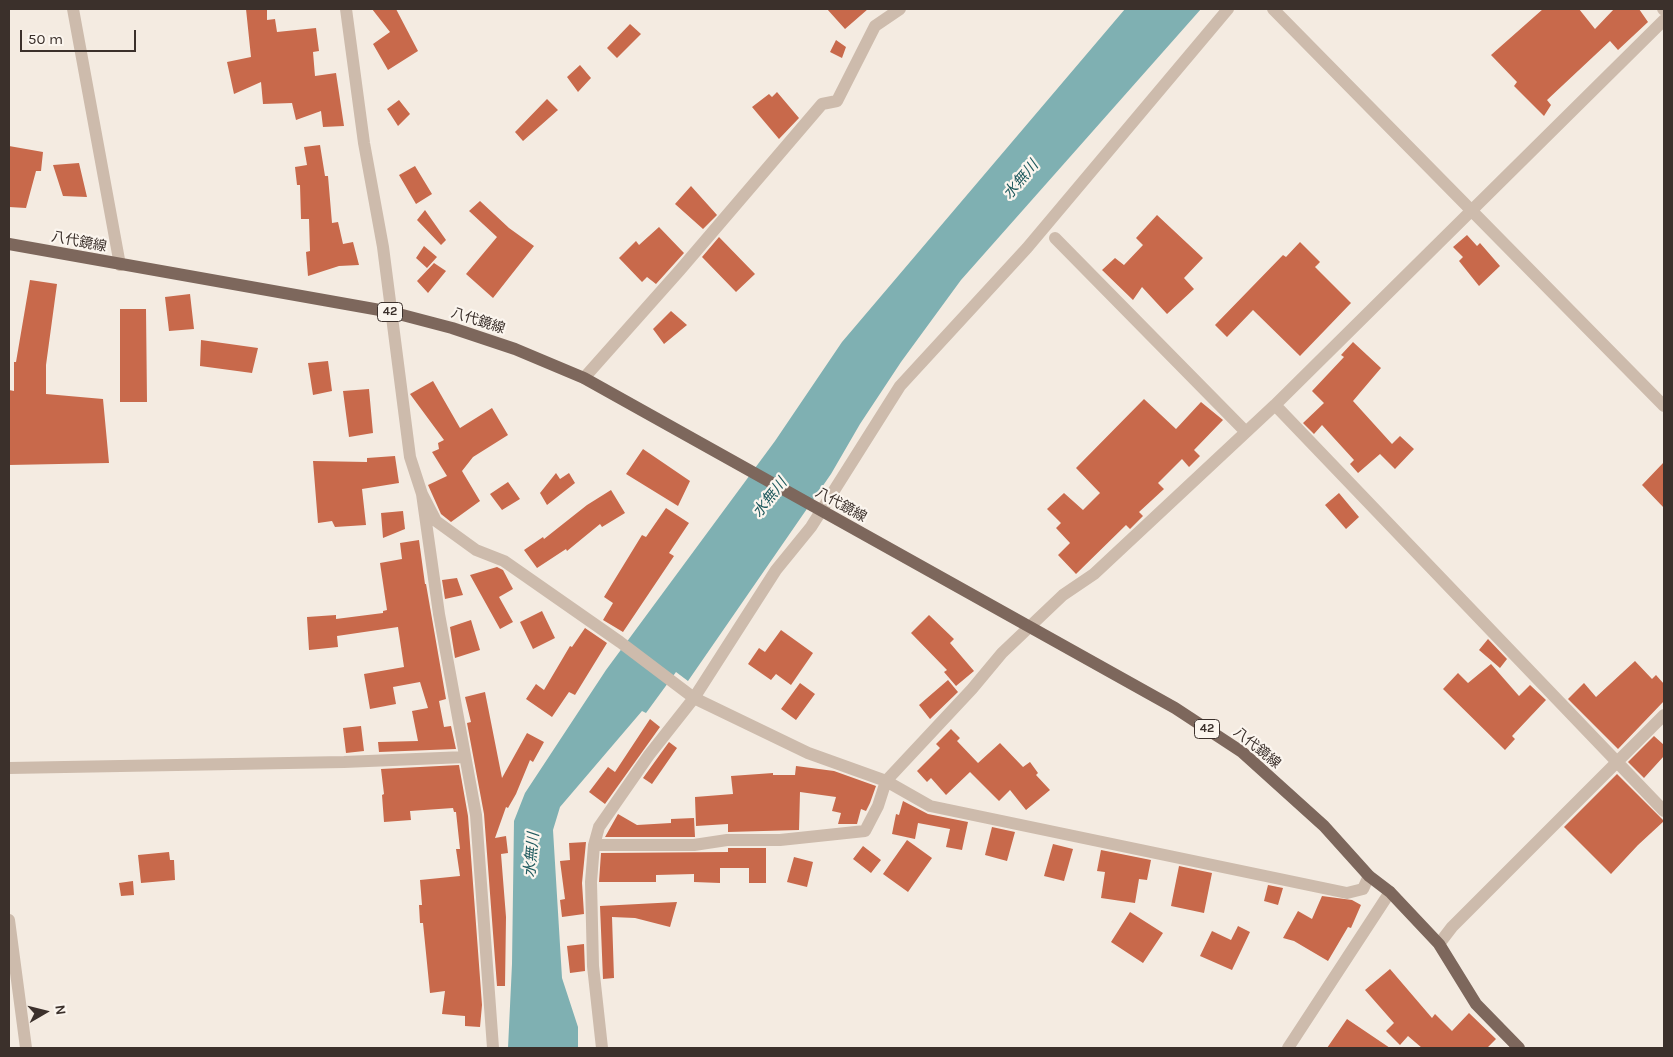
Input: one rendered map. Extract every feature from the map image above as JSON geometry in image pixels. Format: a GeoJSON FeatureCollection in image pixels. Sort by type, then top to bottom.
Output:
{"type":"FeatureCollection","features":[{"type":"Feature","properties":{"kind":"main road","name":"八代鏡線"},"geometry":{"type":"LineString","coordinates":[[9,244],[391,312],[452,328],[515,349],[584,378],[1175,708],[1242,752],[1324,826],[1370,876],[1390,892],[1439,944],[1476,1004],[1519,1048]]}},
{"type":"Feature","properties":{"kind":"street"},"geometry":{"type":"LineString","coordinates":[[73,9],[120,265]]}},
{"type":"Feature","properties":{"kind":"street"},"geometry":{"type":"LineString","coordinates":[[346,9],[364,143],[382,247],[410,457],[422,494],[436,521],[476,550],[504,561],[620,642],[694,698],[808,753],[886,781],[930,806],[1347,893],[1362,889],[1370,876]]}},
{"type":"Feature","properties":{"kind":"street"},"geometry":{"type":"LineString","coordinates":[[584,378],[680,270],[822,104],[836,100],[875,26],[900,9]]}},
{"type":"Feature","properties":{"kind":"street"},"geometry":{"type":"LineString","coordinates":[[602,1048],[593,966],[591,882],[594,845],[599,827],[648,755],[694,698],[776,570],[819,510],[900,386],[1027,248],[1228,9]]}},
{"type":"Feature","properties":{"kind":"street"},"geometry":{"type":"LineString","coordinates":[[1273,9],[1664,406]]}},
{"type":"Feature","properties":{"kind":"street"},"geometry":{"type":"LineString","coordinates":[[594,845],[694,845],[727,840],[799,838],[865,831],[878,806],[886,781],[972,689],[1002,653],[1063,595],[1094,574],[1275,405],[1664,20]]}},
{"type":"Feature","properties":{"kind":"street"},"geometry":{"type":"LineString","coordinates":[[1055,238],[1245,431]]}},
{"type":"Feature","properties":{"kind":"street"},"geometry":{"type":"LineString","coordinates":[[1275,405],[1664,811]]}},
{"type":"Feature","properties":{"kind":"street"},"geometry":{"type":"LineString","coordinates":[[422,494],[439,614],[479,841],[493,1048]]}},
{"type":"Feature","properties":{"kind":"street"},"geometry":{"type":"LineString","coordinates":[[1439,944],[1452,926],[1664,715]]}},
{"type":"Feature","properties":{"kind":"street"},"geometry":{"type":"LineString","coordinates":[[9,768],[344,762],[465,757]]}},
{"type":"Feature","properties":{"kind":"street"},"geometry":{"type":"LineString","coordinates":[[1288,1048],[1390,892]]}},
{"type":"Feature","properties":{"kind":"street"},"geometry":{"type":"LineString","coordinates":[[9,920],[26,1048]]}},
{"type":"Feature","properties":{"kind":"water","name":"水無川"},"geometry":{"type":"Polygon","coordinates":[[[1125,9],[1201,9],[961,280],[901,362],[860,424],[831,474],[688,681],[676,672],[646,713],[642,711],[560,807],[553,830],[562,978],[578,1027],[578,1048],[508,1048],[512,964],[514,821],[525,793],[606,670],[775,441],[842,342],[1125,9]]]}},
{"type":"Feature","properties":{"kind":"building"},"geometry":{"type":"Polygon","coordinates":[[[246,9],[267,9],[267,20],[275,19],[277,32],[316,28],[319,51],[313,52],[315,76],[336,73],[344,126],[323,127],[321,111],[296,120],[292,103],[263,104],[261,82],[234,94],[227,62],[251,57],[246,9]]]}},
{"type":"Feature","properties":{"kind":"building"},"geometry":{"type":"Polygon","coordinates":[[[372,9],[396,9],[418,51],[388,70],[373,44],[390,32],[372,9]]]}},
{"type":"Feature","properties":{"kind":"building"},"geometry":{"type":"Polygon","coordinates":[[[827,9],[868,9],[845,29],[827,9]]]}},
{"type":"Feature","properties":{"kind":"building"},"geometry":{"type":"Polygon","coordinates":[[[1543,9],[1579,9],[1595,29],[1614,9],[1639,9],[1648,22],[1618,50],[1610,41],[1547,100],[1551,105],[1544,116],[1514,86],[1517,82],[1491,55],[1543,9]]]}},
{"type":"Feature","properties":{"kind":"building"},"geometry":{"type":"Polygon","coordinates":[[[630,24],[641,34],[617,58],[607,48],[630,24]]]}},
{"type":"Feature","properties":{"kind":"building"},"geometry":{"type":"Polygon","coordinates":[[[836,40],[846,47],[842,58],[830,52],[836,40]]]}},
{"type":"Feature","properties":{"kind":"building"},"geometry":{"type":"Polygon","coordinates":[[[580,65],[591,78],[578,92],[567,77],[580,65]]]}},
{"type":"Feature","properties":{"kind":"building"},"geometry":{"type":"Polygon","coordinates":[[[777,92],[799,118],[779,139],[752,107],[769,94],[772,97],[777,92]]]}},
{"type":"Feature","properties":{"kind":"building"},"geometry":{"type":"Polygon","coordinates":[[[547,99],[558,110],[523,141],[515,132],[547,99]]]}},
{"type":"Feature","properties":{"kind":"building"},"geometry":{"type":"Polygon","coordinates":[[[399,100],[410,114],[398,126],[387,109],[399,100]]]}},
{"type":"Feature","properties":{"kind":"building"},"geometry":{"type":"Polygon","coordinates":[[[320,145],[325,176],[328,176],[332,223],[338,222],[343,244],[353,242],[359,265],[339,266],[308,276],[306,252],[310,251],[309,219],[301,219],[300,185],[297,185],[295,167],[307,165],[304,147],[320,145]]]}},
{"type":"Feature","properties":{"kind":"building"},"geometry":{"type":"Polygon","coordinates":[[[9,146],[43,152],[41,171],[36,171],[26,208],[9,207],[9,146]]]}},
{"type":"Feature","properties":{"kind":"building"},"geometry":{"type":"Polygon","coordinates":[[[79,163],[87,197],[63,196],[53,165],[79,163]]]}},
{"type":"Feature","properties":{"kind":"building"},"geometry":{"type":"Polygon","coordinates":[[[415,166],[432,194],[416,204],[399,175],[415,166]]]}},
{"type":"Feature","properties":{"kind":"building"},"geometry":{"type":"Polygon","coordinates":[[[691,186],[717,215],[703,229],[675,204],[691,186]]]}},
{"type":"Feature","properties":{"kind":"building"},"geometry":{"type":"Polygon","coordinates":[[[480,201],[509,228],[534,246],[493,298],[466,274],[497,237],[469,211],[480,201]]]}},
{"type":"Feature","properties":{"kind":"building"},"geometry":{"type":"Polygon","coordinates":[[[425,210],[446,240],[441,245],[417,220],[425,210]]]}},
{"type":"Feature","properties":{"kind":"building"},"geometry":{"type":"Polygon","coordinates":[[[1157,215],[1203,258],[1184,278],[1194,289],[1167,314],[1142,287],[1133,300],[1102,270],[1115,258],[1124,265],[1143,245],[1136,238],[1157,215]]]}},
{"type":"Feature","properties":{"kind":"building"},"geometry":{"type":"Polygon","coordinates":[[[659,227],[684,253],[656,284],[647,277],[642,282],[619,258],[636,241],[639,245],[659,227]]]}},
{"type":"Feature","properties":{"kind":"building"},"geometry":{"type":"Polygon","coordinates":[[[1467,235],[1477,246],[1480,243],[1500,266],[1479,286],[1459,261],[1463,257],[1453,247],[1467,235]]]}},
{"type":"Feature","properties":{"kind":"building"},"geometry":{"type":"Polygon","coordinates":[[[719,237],[755,274],[736,292],[702,257],[719,237]]]}},
{"type":"Feature","properties":{"kind":"building"},"geometry":{"type":"Polygon","coordinates":[[[1300,242],[1320,262],[1315,267],[1351,303],[1300,356],[1253,310],[1227,337],[1215,325],[1283,255],[1286,257],[1300,242]]]}},
{"type":"Feature","properties":{"kind":"building"},"geometry":{"type":"Polygon","coordinates":[[[424,246],[437,257],[427,268],[416,258],[424,246]]]}},
{"type":"Feature","properties":{"kind":"building"},"geometry":{"type":"Polygon","coordinates":[[[434,263],[446,271],[428,293],[417,281],[434,263]]]}},
{"type":"Feature","properties":{"kind":"building"},"geometry":{"type":"Polygon","coordinates":[[[30,280],[57,284],[46,365],[46,394],[103,399],[109,463],[9,465],[9,390],[14,391],[14,362],[16,362],[30,280]]]}},
{"type":"Feature","properties":{"kind":"building"},"geometry":{"type":"Polygon","coordinates":[[[190,294],[194,329],[169,331],[165,297],[190,294]]]}},
{"type":"Feature","properties":{"kind":"building"},"geometry":{"type":"Polygon","coordinates":[[[120,309],[146,309],[147,402],[120,402],[120,309]]]}},
{"type":"Feature","properties":{"kind":"building"},"geometry":{"type":"Polygon","coordinates":[[[671,311],[687,325],[664,344],[653,329],[671,311]]]}},
{"type":"Feature","properties":{"kind":"building"},"geometry":{"type":"Polygon","coordinates":[[[201,340],[258,348],[252,373],[200,366],[201,340]]]}},
{"type":"Feature","properties":{"kind":"building"},"geometry":{"type":"Polygon","coordinates":[[[1353,342],[1381,368],[1353,401],[1392,444],[1400,436],[1414,449],[1395,469],[1380,454],[1358,473],[1350,464],[1354,460],[1322,425],[1314,434],[1303,423],[1324,403],[1312,391],[1344,357],[1341,355],[1353,342]]]}},
{"type":"Feature","properties":{"kind":"building"},"geometry":{"type":"Polygon","coordinates":[[[328,361],[332,391],[313,395],[308,363],[328,361]]]}},
{"type":"Feature","properties":{"kind":"building"},"geometry":{"type":"Polygon","coordinates":[[[433,381],[460,428],[492,408],[508,435],[473,457],[462,471],[480,501],[451,522],[441,514],[428,485],[447,476],[432,452],[439,449],[438,443],[444,440],[410,394],[433,381]]]}},
{"type":"Feature","properties":{"kind":"building"},"geometry":{"type":"Polygon","coordinates":[[[369,389],[373,433],[349,437],[343,391],[369,389]]]}},
{"type":"Feature","properties":{"kind":"building"},"geometry":{"type":"Polygon","coordinates":[[[1144,399],[1176,429],[1201,402],[1223,420],[1194,450],[1200,456],[1189,467],[1182,459],[1158,483],[1164,489],[1139,512],[1143,516],[1130,529],[1126,525],[1076,574],[1058,555],[1070,543],[1056,528],[1061,523],[1047,509],[1064,493],[1083,510],[1100,493],[1076,468],[1144,399]]]}},
{"type":"Feature","properties":{"kind":"building"},"geometry":{"type":"Polygon","coordinates":[[[643,449],[690,481],[678,506],[626,474],[643,449]]]}},
{"type":"Feature","properties":{"kind":"building"},"geometry":{"type":"Polygon","coordinates":[[[395,456],[399,483],[362,489],[366,525],[335,527],[332,521],[318,523],[313,461],[367,462],[367,458],[395,456]]]}},
{"type":"Feature","properties":{"kind":"building"},"geometry":{"type":"Polygon","coordinates":[[[1664,462],[1664,508],[1642,485],[1664,462]]]}},
{"type":"Feature","properties":{"kind":"building"},"geometry":{"type":"Polygon","coordinates":[[[556,473],[560,479],[569,473],[575,483],[547,505],[540,493],[556,473]]]}},
{"type":"Feature","properties":{"kind":"building"},"geometry":{"type":"Polygon","coordinates":[[[508,482],[520,499],[502,510],[490,494],[508,482]]]}},
{"type":"Feature","properties":{"kind":"building"},"geometry":{"type":"Polygon","coordinates":[[[611,490],[625,513],[602,527],[600,524],[567,551],[566,549],[537,568],[524,550],[543,537],[544,539],[587,505],[611,490]]]}},
{"type":"Feature","properties":{"kind":"building"},"geometry":{"type":"Polygon","coordinates":[[[1339,493],[1359,517],[1346,529],[1325,505],[1339,493]]]}},
{"type":"Feature","properties":{"kind":"building"},"geometry":{"type":"Polygon","coordinates":[[[666,508],[689,523],[669,553],[674,556],[623,632],[603,620],[613,603],[604,597],[642,535],[646,537],[666,508]]]}},
{"type":"Feature","properties":{"kind":"building"},"geometry":{"type":"Polygon","coordinates":[[[403,511],[405,529],[383,538],[381,513],[403,511]]]}},
{"type":"Feature","properties":{"kind":"building"},"geometry":{"type":"Polygon","coordinates":[[[419,540],[446,699],[439,701],[444,727],[451,726],[456,749],[379,752],[378,742],[418,741],[412,711],[428,708],[420,682],[393,687],[396,704],[370,709],[364,674],[404,667],[398,627],[337,636],[338,647],[309,650],[307,617],[336,615],[336,619],[383,613],[383,611],[387,610],[380,563],[402,559],[400,543],[419,540]]]}},
{"type":"Feature","properties":{"kind":"building"},"geometry":{"type":"Polygon","coordinates":[[[497,567],[503,570],[513,589],[499,597],[513,622],[500,629],[470,575],[497,567]]]}},
{"type":"Feature","properties":{"kind":"building"},"geometry":{"type":"Polygon","coordinates":[[[457,578],[463,595],[445,599],[442,580],[457,578]]]}},
{"type":"Feature","properties":{"kind":"building"},"geometry":{"type":"Polygon","coordinates":[[[542,611],[555,638],[533,649],[520,622],[542,611]]]}},
{"type":"Feature","properties":{"kind":"building"},"geometry":{"type":"Polygon","coordinates":[[[929,615],[954,639],[950,643],[974,671],[956,686],[944,672],[947,670],[911,633],[929,615]]]}},
{"type":"Feature","properties":{"kind":"building"},"geometry":{"type":"Polygon","coordinates":[[[471,620],[480,650],[455,658],[450,627],[471,620]]]}},
{"type":"Feature","properties":{"kind":"building"},"geometry":{"type":"Polygon","coordinates":[[[585,628],[607,643],[575,695],[569,692],[552,717],[526,699],[536,684],[544,690],[570,646],[572,647],[585,628]]]}},
{"type":"Feature","properties":{"kind":"building"},"geometry":{"type":"Polygon","coordinates":[[[781,630],[813,653],[791,685],[776,674],[771,680],[748,664],[759,648],[765,652],[781,630]]]}},
{"type":"Feature","properties":{"kind":"building"},"geometry":{"type":"Polygon","coordinates":[[[1488,639],[1507,659],[1500,668],[1479,650],[1488,639]]]}},
{"type":"Feature","properties":{"kind":"building"},"geometry":{"type":"Polygon","coordinates":[[[1635,661],[1652,679],[1656,675],[1664,684],[1664,701],[1618,749],[1568,699],[1584,683],[1596,697],[1635,661]]]}},
{"type":"Feature","properties":{"kind":"building"},"geometry":{"type":"Polygon","coordinates":[[[1491,664],[1519,696],[1530,685],[1546,700],[1512,736],[1515,739],[1505,750],[1443,689],[1458,673],[1468,683],[1491,664]]]}},
{"type":"Feature","properties":{"kind":"building"},"geometry":{"type":"Polygon","coordinates":[[[948,680],[958,692],[930,719],[919,705],[948,680]]]}},
{"type":"Feature","properties":{"kind":"building"},"geometry":{"type":"Polygon","coordinates":[[[800,683],[815,694],[796,720],[781,709],[800,683]]]}},
{"type":"Feature","properties":{"kind":"building"},"geometry":{"type":"Polygon","coordinates":[[[485,692],[502,778],[527,733],[544,742],[533,762],[530,760],[516,794],[508,808],[506,807],[495,838],[506,836],[508,853],[501,854],[506,917],[505,986],[497,986],[484,814],[467,723],[471,722],[465,697],[485,692]]]}},
{"type":"Feature","properties":{"kind":"building"},"geometry":{"type":"Polygon","coordinates":[[[650,719],[660,727],[605,804],[589,792],[608,767],[615,772],[650,719]]]}},
{"type":"Feature","properties":{"kind":"building"},"geometry":{"type":"Polygon","coordinates":[[[361,726],[364,751],[346,753],[343,728],[361,726]]]}},
{"type":"Feature","properties":{"kind":"building"},"geometry":{"type":"Polygon","coordinates":[[[951,729],[960,738],[957,741],[978,763],[1000,743],[1023,767],[1030,762],[1038,773],[1036,775],[1050,790],[1026,810],[1010,790],[999,801],[970,772],[946,795],[931,778],[927,782],[917,771],[940,748],[936,744],[951,729]]]}},
{"type":"Feature","properties":{"kind":"building"},"geometry":{"type":"Polygon","coordinates":[[[1654,736],[1664,745],[1664,756],[1644,778],[1628,762],[1654,736]]]}},
{"type":"Feature","properties":{"kind":"building"},"geometry":{"type":"Polygon","coordinates":[[[669,742],[677,748],[652,784],[643,778],[669,742]]]}},
{"type":"Feature","properties":{"kind":"building"},"geometry":{"type":"Polygon","coordinates":[[[459,765],[468,816],[482,1005],[480,1027],[465,1026],[465,1016],[442,1014],[445,991],[430,993],[423,923],[420,923],[419,905],[422,905],[420,880],[460,876],[456,849],[460,849],[456,812],[454,812],[453,808],[410,811],[411,820],[384,822],[382,795],[384,794],[381,769],[459,765]]]}},
{"type":"Feature","properties":{"kind":"building"},"geometry":{"type":"Polygon","coordinates":[[[796,766],[834,771],[876,786],[866,811],[861,809],[857,824],[838,824],[841,813],[832,811],[836,797],[800,792],[799,830],[728,832],[728,824],[696,826],[695,797],[733,794],[731,776],[773,773],[773,775],[795,775],[796,766]]]}},
{"type":"Feature","properties":{"kind":"building"},"geometry":{"type":"Polygon","coordinates":[[[1617,774],[1664,821],[1611,874],[1564,827],[1617,774]]]}},
{"type":"Feature","properties":{"kind":"building"},"geometry":{"type":"Polygon","coordinates":[[[903,801],[928,814],[968,822],[962,850],[946,847],[950,829],[918,823],[915,839],[892,834],[896,814],[899,815],[903,801]]]}},
{"type":"Feature","properties":{"kind":"building"},"geometry":{"type":"Polygon","coordinates":[[[618,814],[637,825],[671,823],[671,819],[694,818],[695,837],[605,837],[618,814]]]}},
{"type":"Feature","properties":{"kind":"building"},"geometry":{"type":"Polygon","coordinates":[[[992,827],[1015,832],[1007,861],[985,855],[992,827]]]}},
{"type":"Feature","properties":{"kind":"building"},"geometry":{"type":"Polygon","coordinates":[[[907,840],[932,858],[908,892],[883,874],[907,840]]]}},
{"type":"Feature","properties":{"kind":"building"},"geometry":{"type":"Polygon","coordinates":[[[586,842],[582,883],[584,914],[562,917],[560,900],[565,899],[560,861],[570,860],[569,843],[586,842]]]}},
{"type":"Feature","properties":{"kind":"building"},"geometry":{"type":"Polygon","coordinates":[[[1053,844],[1073,849],[1064,881],[1044,876],[1053,844]]]}},
{"type":"Feature","properties":{"kind":"building"},"geometry":{"type":"Polygon","coordinates":[[[863,846],[881,860],[871,873],[853,859],[863,846]]]}},
{"type":"Feature","properties":{"kind":"building"},"geometry":{"type":"Polygon","coordinates":[[[728,848],[766,848],[766,883],[749,883],[749,868],[720,868],[720,883],[694,882],[694,874],[656,875],[656,882],[599,882],[601,853],[728,852],[728,848]]]}},
{"type":"Feature","properties":{"kind":"building"},"geometry":{"type":"Polygon","coordinates":[[[1101,850],[1151,860],[1147,880],[1139,879],[1135,903],[1101,898],[1105,872],[1097,871],[1101,850]]]}},
{"type":"Feature","properties":{"kind":"building"},"geometry":{"type":"Polygon","coordinates":[[[169,852],[170,860],[174,860],[175,880],[141,883],[138,855],[169,852]]]}},
{"type":"Feature","properties":{"kind":"building"},"geometry":{"type":"Polygon","coordinates":[[[794,857],[813,862],[807,887],[787,882],[794,857]]]}},
{"type":"Feature","properties":{"kind":"building"},"geometry":{"type":"Polygon","coordinates":[[[1179,866],[1212,873],[1204,913],[1171,906],[1179,866]]]}},
{"type":"Feature","properties":{"kind":"building"},"geometry":{"type":"Polygon","coordinates":[[[133,881],[134,895],[121,896],[119,883],[133,881]]]}},
{"type":"Feature","properties":{"kind":"building"},"geometry":{"type":"Polygon","coordinates":[[[1268,885],[1283,888],[1278,905],[1264,901],[1268,885]]]}},
{"type":"Feature","properties":{"kind":"building"},"geometry":{"type":"Polygon","coordinates":[[[1322,896],[1352,900],[1361,905],[1351,928],[1348,927],[1328,961],[1294,941],[1283,938],[1298,911],[1312,919],[1322,896]]]}},
{"type":"Feature","properties":{"kind":"building"},"geometry":{"type":"Polygon","coordinates":[[[677,902],[670,927],[635,918],[612,917],[614,978],[603,979],[600,906],[677,902]]]}},
{"type":"Feature","properties":{"kind":"building"},"geometry":{"type":"Polygon","coordinates":[[[1130,912],[1163,933],[1143,963],[1111,942],[1130,912]]]}},
{"type":"Feature","properties":{"kind":"building"},"geometry":{"type":"Polygon","coordinates":[[[1238,926],[1250,932],[1232,970],[1200,956],[1212,931],[1231,940],[1238,926]]]}},
{"type":"Feature","properties":{"kind":"building"},"geometry":{"type":"Polygon","coordinates":[[[584,944],[585,971],[570,973],[567,946],[584,944]]]}},
{"type":"Feature","properties":{"kind":"building"},"geometry":{"type":"Polygon","coordinates":[[[1390,969],[1432,1018],[1435,1014],[1452,1031],[1469,1013],[1496,1039],[1487,1048],[1422,1048],[1408,1036],[1400,1045],[1386,1031],[1394,1023],[1365,990],[1390,969]]]}},
{"type":"Feature","properties":{"kind":"building"},"geometry":{"type":"Polygon","coordinates":[[[1347,1019],[1390,1048],[1327,1048],[1347,1019]]]}}]}
